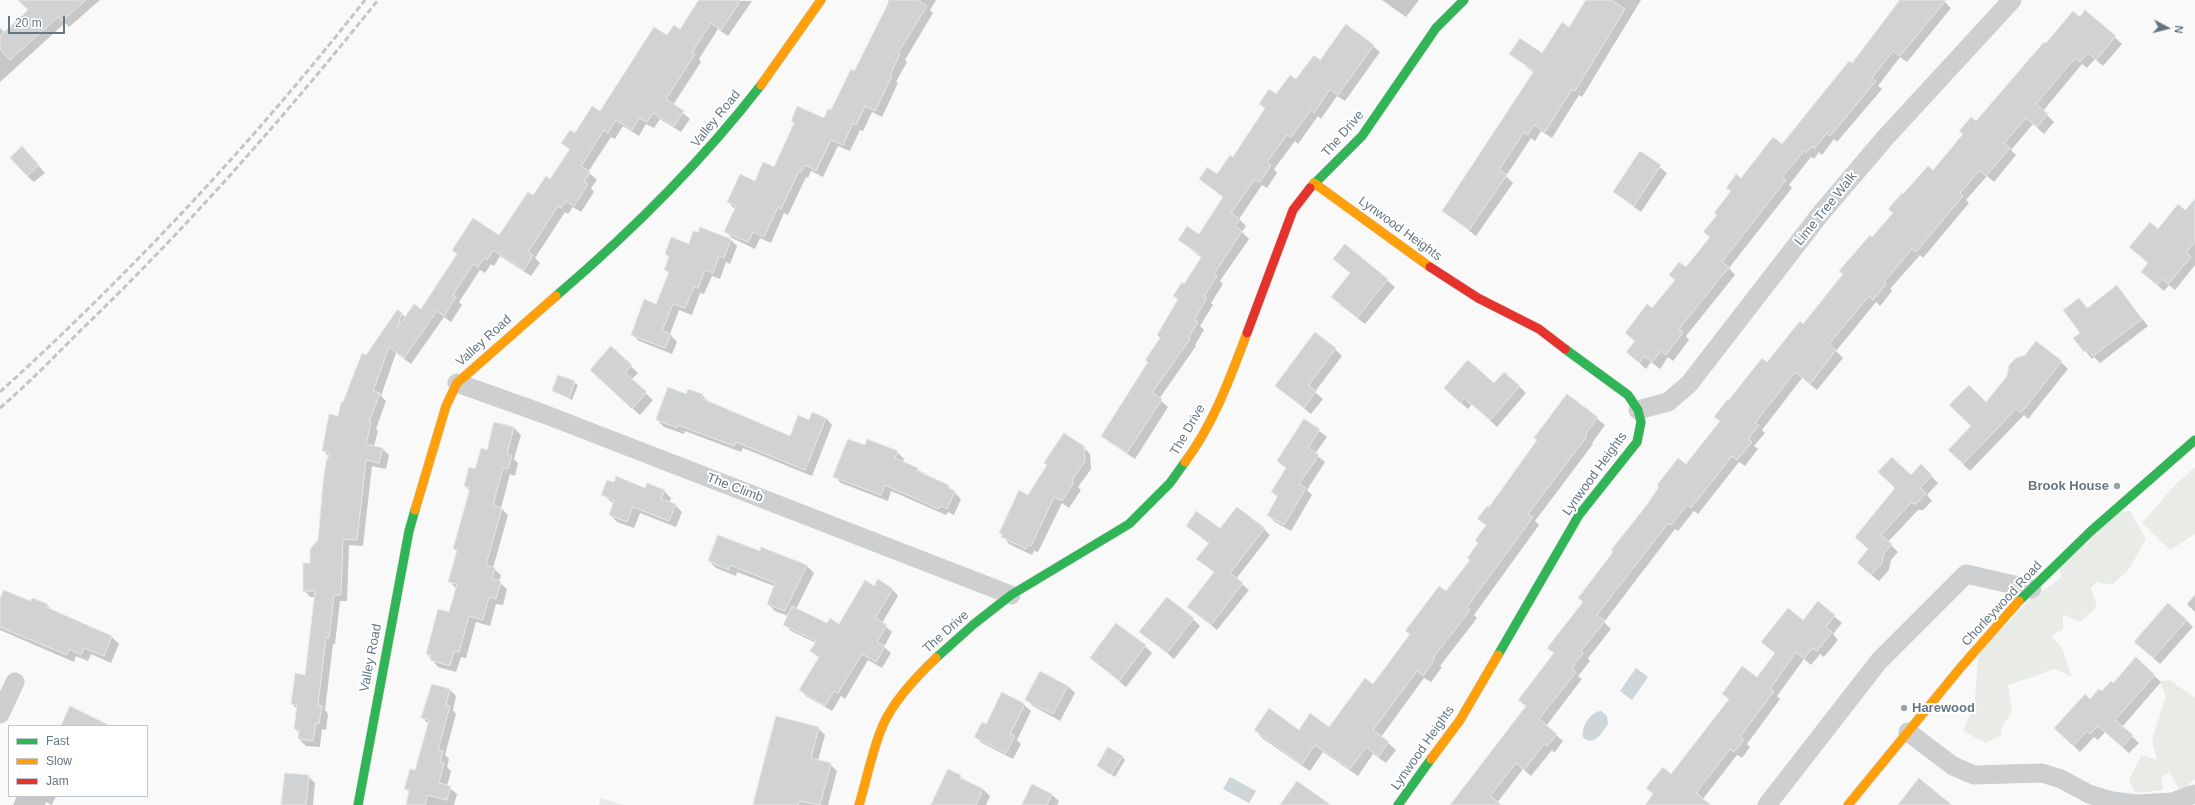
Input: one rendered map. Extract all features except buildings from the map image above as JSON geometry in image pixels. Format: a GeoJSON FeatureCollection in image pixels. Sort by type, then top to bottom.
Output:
{"type":"FeatureCollection","features":[{"type":"Feature","properties":{"kind":"street","name":"Valley Road"},"geometry":{"type":"LineString","coordinates":[[358,805],[409,531],[446,406],[457,383],[653,210],[708,151],[784,55],[821,0]]}},
{"type":"Feature","properties":{"kind":"street","name":"The Drive"},"geometry":{"type":"LineString","coordinates":[[859,805],[883,725],[900,697],[921,672],[974,624],[1011,595],[1129,524],[1170,483],[1199,443],[1223,396],[1293,210],[1314,183],[1362,136],[1436,28],[1464,0]]}},
{"type":"Feature","properties":{"kind":"street","name":"Lime Tree Walk"},"geometry":{"type":"LineString","coordinates":[[1638,410],[1668,402],[1689,384],[1822,212],[1931,87],[2012,0]]}},
{"type":"Feature","properties":{"kind":"street","name":"Lynwood Heights"},"geometry":{"type":"LineString","coordinates":[[1314,183],[1407,252],[1465,290],[1539,329],[1628,395],[1638,410],[1641,422],[1637,442],[1579,515],[1460,720],[1398,805]]}},
{"type":"Feature","properties":{"kind":"street","name":"The Climb"},"geometry":{"type":"LineString","coordinates":[[457,383],[544,414],[1011,595]]}},
{"type":"Feature","properties":{"kind":"street","name":"Chorleywood Road"},"geometry":{"type":"LineString","coordinates":[[1848,805],[1946,686],[2032,589],[2105,518],[2195,440]]}},
{"type":"Feature","properties":{"kind":"street"},"geometry":{"type":"LineString","coordinates":[[1767,805],[1879,661],[1966,574],[2032,589]]}},
{"type":"Feature","properties":{"kind":"street"},"geometry":{"type":"LineString","coordinates":[[0,714],[15,682]]}},
{"type":"Feature","properties":{"kind":"street"},"geometry":{"type":"LineString","coordinates":[[1908,732],[1953,766],[1974,775],[2042,773],[2062,779],[2089,794],[2112,801],[2137,804],[2172,802],[2195,794]]}},
{"type":"Feature","properties":{"kind":"shaded area"},"geometry":{"type":"Polygon","coordinates":[[[2195,467],[2195,534],[2170,550],[2142,523],[2175,485],[2195,467]]]}},
{"type":"Feature","properties":{"kind":"shaded area"},"geometry":{"type":"Polygon","coordinates":[[[2130,511],[2146,539],[2129,569],[2112,585],[2096,582],[2091,588],[2097,607],[2080,622],[2063,615],[2063,629],[2051,636],[2062,648],[2072,677],[2055,669],[2008,685],[2012,712],[2002,726],[2001,735],[1986,743],[1963,731],[1975,701],[1978,655],[2028,601],[2061,578],[2060,566],[2116,512],[2130,511]]]}},
{"type":"Feature","properties":{"kind":"shaded area"},"geometry":{"type":"Polygon","coordinates":[[[1636,668],[1648,677],[1632,700],[1620,691],[1636,668]]]}},
{"type":"Feature","properties":{"kind":"shaded area"},"geometry":{"type":"Polygon","coordinates":[[[2170,680],[2195,698],[2195,779],[2180,792],[2170,772],[2161,777],[2163,790],[2136,793],[2129,781],[2141,755],[2157,760],[2152,740],[2166,697],[2160,681],[2170,680]]]}},
{"type":"Feature","properties":{"kind":"shaded area"},"geometry":{"type":"Polygon","coordinates":[[[1601,711],[1607,716],[1608,724],[1597,738],[1591,741],[1587,740],[1583,737],[1583,729],[1593,714],[1601,711]]]}},
{"type":"Feature","properties":{"kind":"shaded area"},"geometry":{"type":"Polygon","coordinates":[[[1230,777],[1256,791],[1249,803],[1223,789],[1230,777]]]}},
{"type":"Feature","properties":{"kind":"shaded area"},"geometry":{"type":"Polygon","coordinates":[[[601,798],[623,805],[599,805],[601,798]]]}},
{"type":"Feature","properties":{"kind":"railway"},"geometry":{"type":"LineString","coordinates":[[0,392],[97,300],[191,204],[280,103],[365,0]]}},
{"type":"Feature","properties":{"kind":"railway"},"geometry":{"type":"LineString","coordinates":[[0,408],[32,379],[199,210],[308,85],[378,0]]}},
{"type":"Feature","properties":{"kind":"traffic: fast"},"geometry":{"type":"LineString","coordinates":[[1310,188],[1362,136],[1436,28],[1464,0]]}},
{"type":"Feature","properties":{"kind":"traffic: fast"},"geometry":{"type":"LineString","coordinates":[[556,296],[612,247],[664,196],[714,142],[761,85]]}},
{"type":"Feature","properties":{"kind":"traffic: fast"},"geometry":{"type":"LineString","coordinates":[[1498,655],[1579,515],[1637,442],[1641,422],[1638,410],[1628,395],[1565,349]]}},
{"type":"Feature","properties":{"kind":"traffic: fast"},"geometry":{"type":"LineString","coordinates":[[2019,601],[2091,531],[2195,440]]}},
{"type":"Feature","properties":{"kind":"traffic: fast"},"geometry":{"type":"LineString","coordinates":[[936,658],[974,624],[1011,595],[1129,524],[1170,483],[1185,462]]}},
{"type":"Feature","properties":{"kind":"traffic: fast"},"geometry":{"type":"LineString","coordinates":[[358,805],[409,531],[415,510]]}},
{"type":"Feature","properties":{"kind":"traffic: fast"},"geometry":{"type":"LineString","coordinates":[[1398,805],[1431,759]]}},
{"type":"Feature","properties":{"kind":"traffic: slow"},"geometry":{"type":"LineString","coordinates":[[761,85],[821,0]]}},
{"type":"Feature","properties":{"kind":"traffic: slow"},"geometry":{"type":"LineString","coordinates":[[1314,183],[1430,267]]}},
{"type":"Feature","properties":{"kind":"traffic: slow"},"geometry":{"type":"LineString","coordinates":[[415,510],[446,406],[457,383],[556,296]]}},
{"type":"Feature","properties":{"kind":"traffic: slow"},"geometry":{"type":"LineString","coordinates":[[1185,462],[1205,432],[1213,416],[1228,383],[1247,333]]}},
{"type":"Feature","properties":{"kind":"traffic: slow"},"geometry":{"type":"LineString","coordinates":[[1848,805],[1961,667],[2019,601]]}},
{"type":"Feature","properties":{"kind":"traffic: slow"},"geometry":{"type":"LineString","coordinates":[[1431,759],[1460,720],[1498,655]]}},
{"type":"Feature","properties":{"kind":"traffic: slow"},"geometry":{"type":"LineString","coordinates":[[859,805],[876,744],[883,725],[893,707],[906,689],[936,658]]}},
{"type":"Feature","properties":{"kind":"traffic: jam"},"geometry":{"type":"LineString","coordinates":[[1247,333],[1293,210],[1310,188]]}},
{"type":"Feature","properties":{"kind":"traffic: jam"},"geometry":{"type":"LineString","coordinates":[[1430,267],[1478,298],[1539,329],[1565,349]]}},
{"type":"Feature","properties":{"kind":"place","name":"Brook House"},"geometry":{"type":"Point","coordinates":[2117,486]}},
{"type":"Feature","properties":{"kind":"place","name":"Harewood"},"geometry":{"type":"Point","coordinates":[1904,708]}}]}
